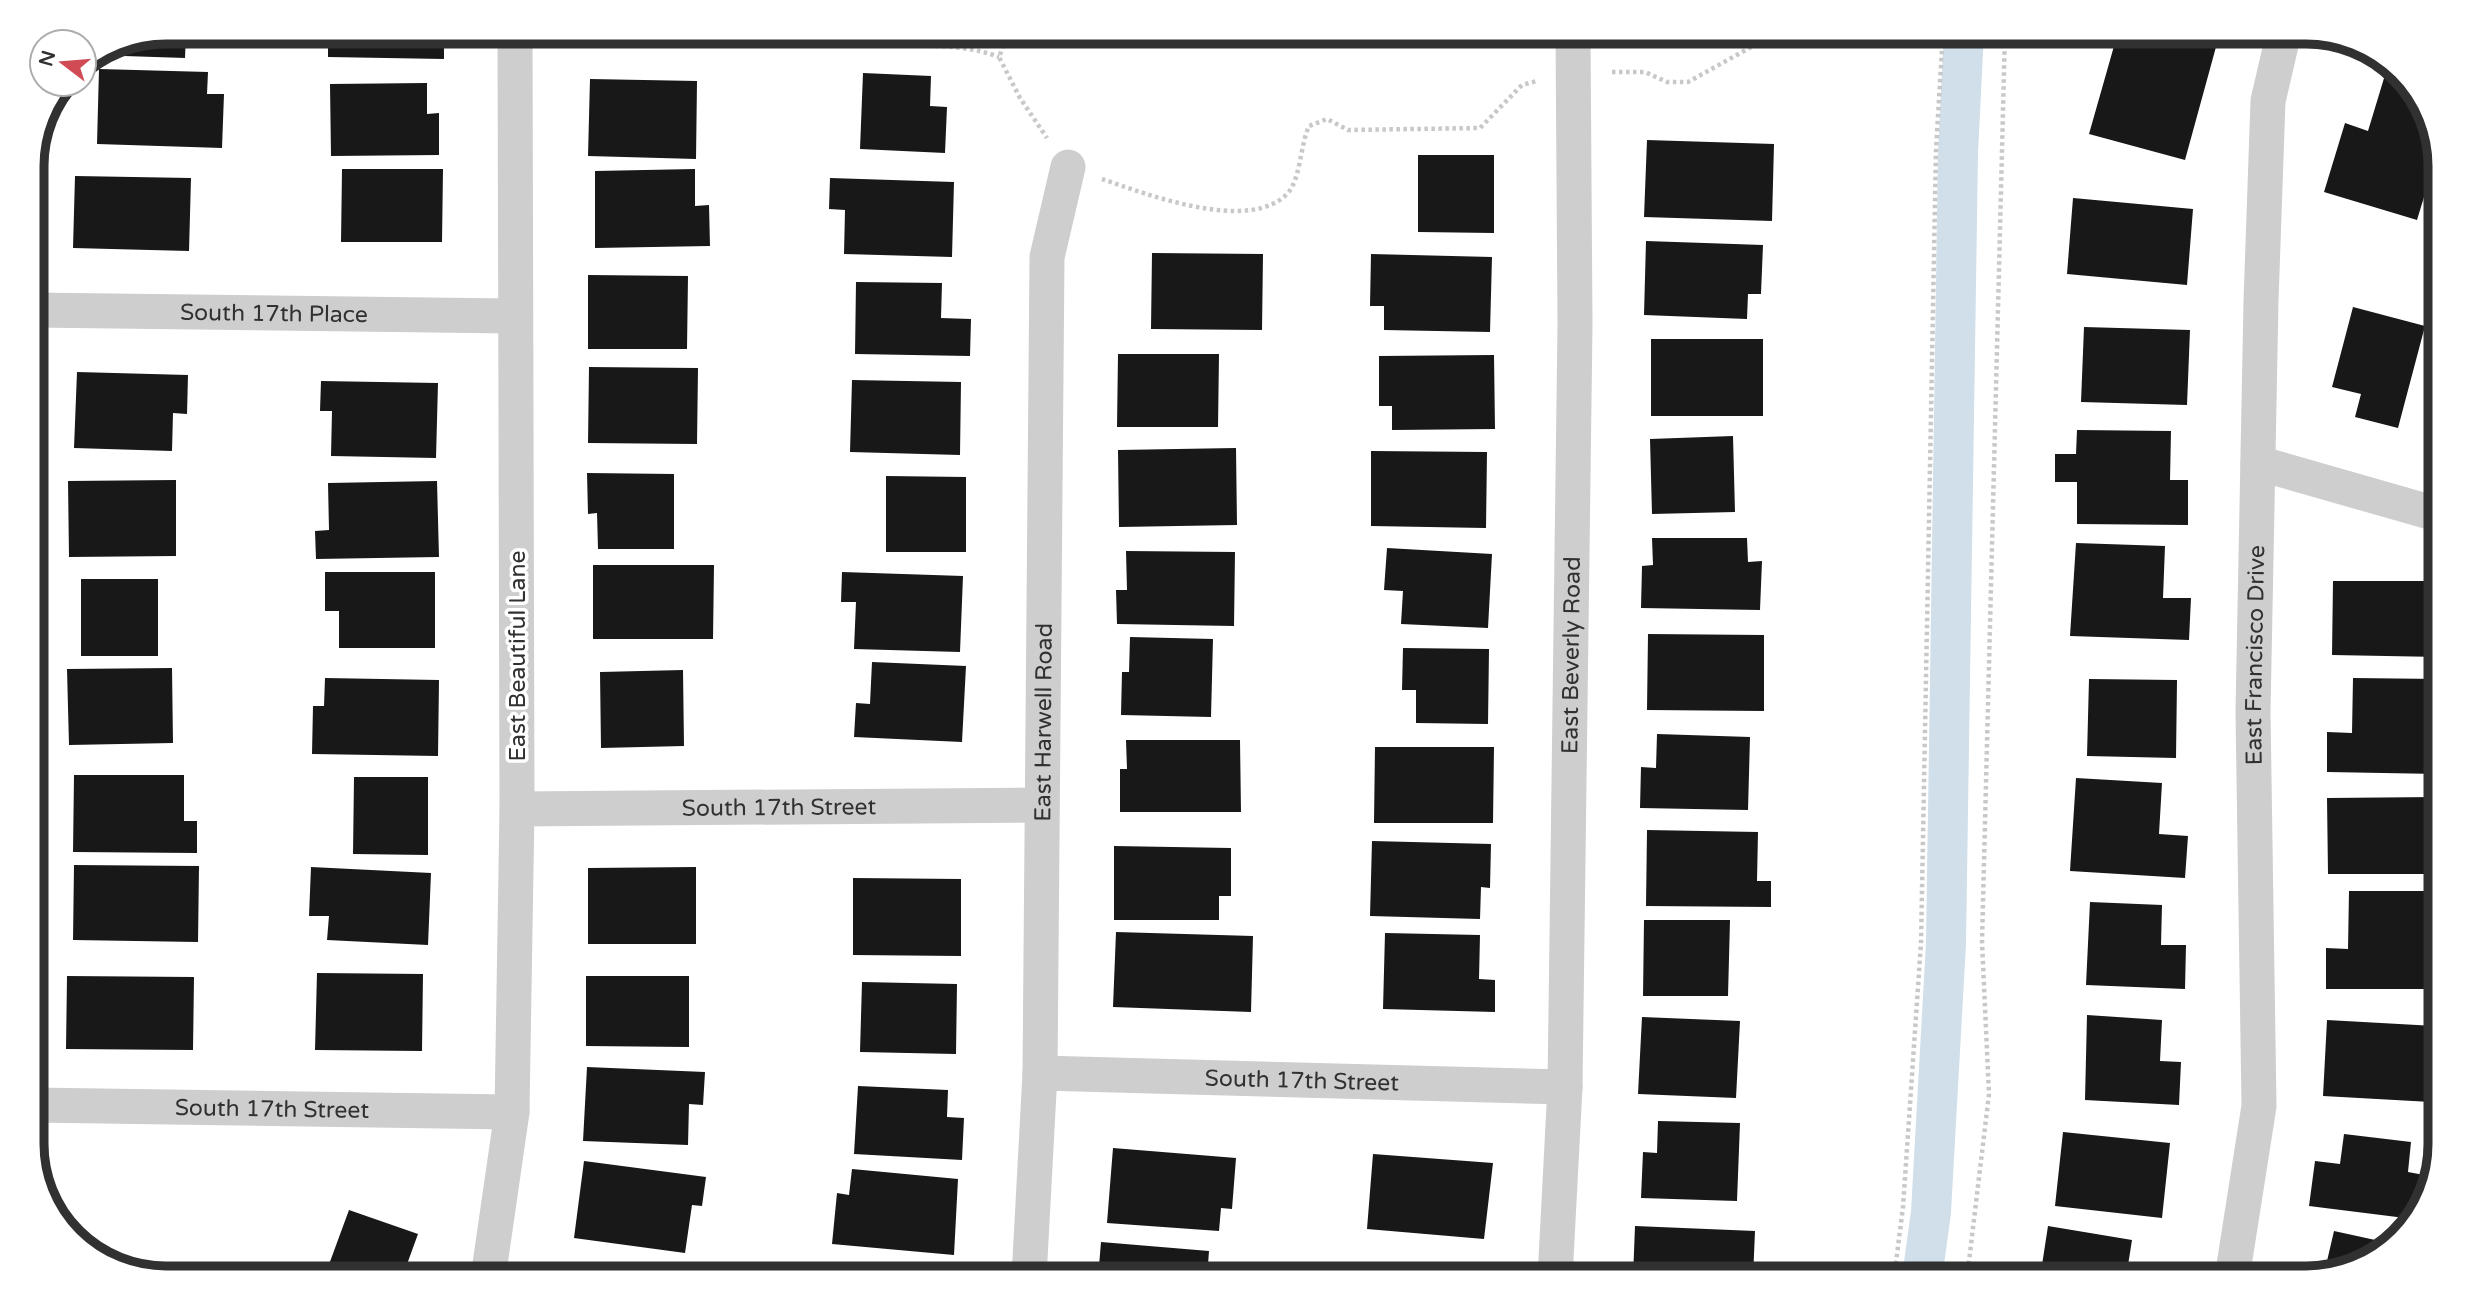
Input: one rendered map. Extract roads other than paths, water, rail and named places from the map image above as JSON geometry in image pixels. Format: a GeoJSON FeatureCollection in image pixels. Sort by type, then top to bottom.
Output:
{"type":"FeatureCollection","features":[{"type":"Feature","properties":{"kind":"street","name":"East Beautiful Lane"},"geometry":{"type":"LineString","coordinates":[[490,1266],[512,1112],[517,809],[515,44]]}},
{"type":"Feature","properties":{"kind":"street","name":"East Beverly Road"},"geometry":{"type":"LineString","coordinates":[[1556,1266],[1565,1087],[1575,325],[1573,44]]}},
{"type":"Feature","properties":{"kind":"street","name":"East Francisco Drive"},"geometry":{"type":"LineString","coordinates":[[2234,1266],[2259,1106],[2253,712],[2258,463],[2268,101],[2281,44]]}},
{"type":"Feature","properties":{"kind":"street","name":"East Harwell Road"},"geometry":{"type":"LineString","coordinates":[[1030,1266],[1040,1073],[1046,257],[1068,167]]}},
{"type":"Feature","properties":{"kind":"street","name":"South 17th Place"},"geometry":{"type":"LineString","coordinates":[[44,310],[515,316]]}},
{"type":"Feature","properties":{"kind":"street"},"geometry":{"type":"LineString","coordinates":[[2258,463],[2428,512]]}},
{"type":"Feature","properties":{"kind":"street","name":"South 17th Street"},"geometry":{"type":"LineString","coordinates":[[517,809],[1041,806]]}},
{"type":"Feature","properties":{"kind":"street","name":"South 17th Street"},"geometry":{"type":"LineString","coordinates":[[1040,1073],[1565,1087]]}},
{"type":"Feature","properties":{"kind":"street","name":"South 17th Street"},"geometry":{"type":"LineString","coordinates":[[44,1105],[512,1112]]}},
{"type":"Feature","properties":{"kind":"waterway"},"geometry":{"type":"LineString","coordinates":[[1924,1266],[1931,1212],[1946,943],[1958,152],[1963,44]]}}]}
